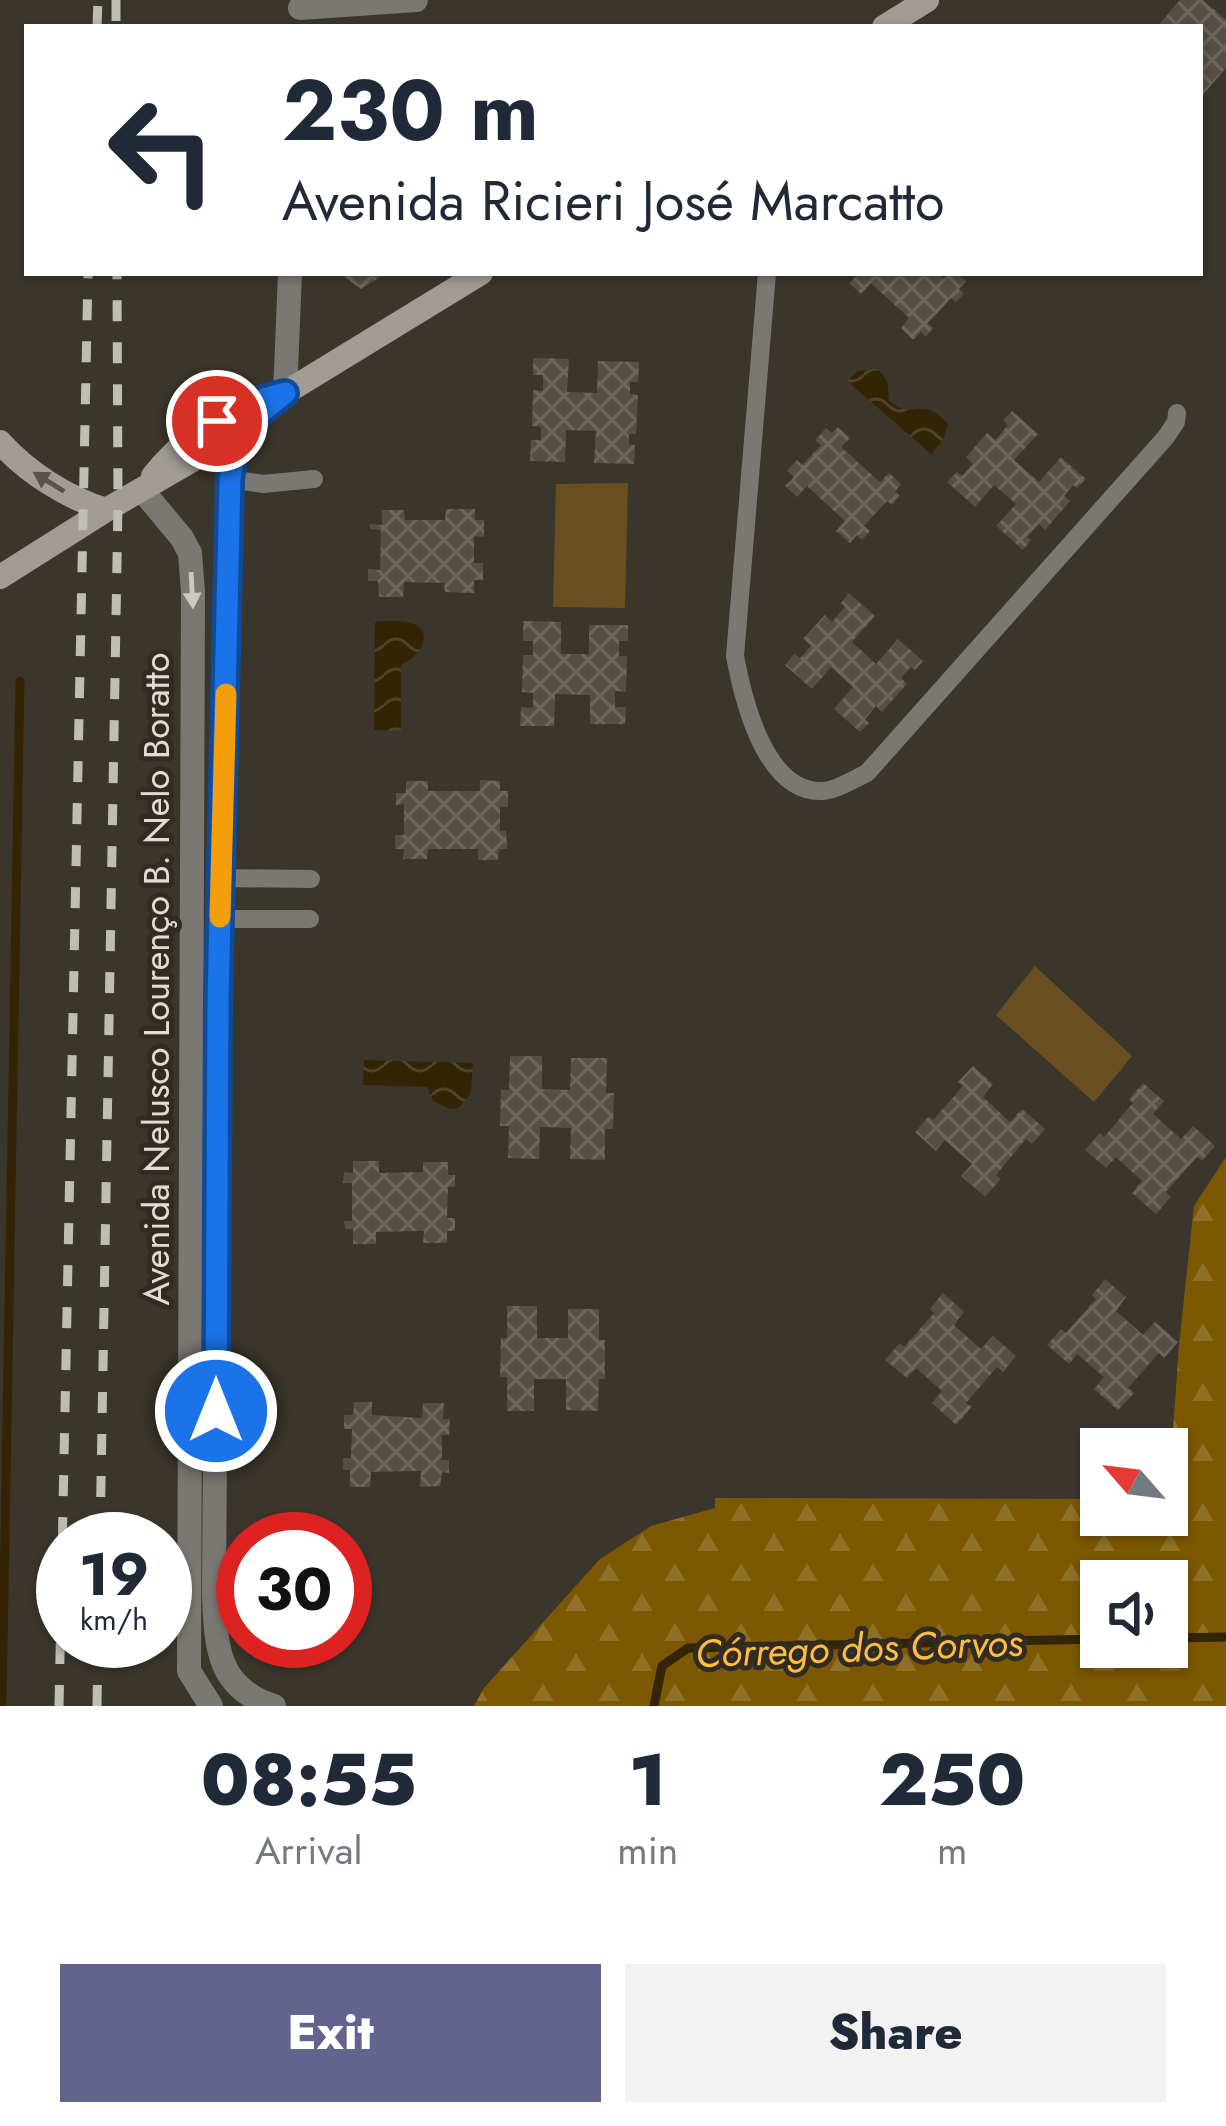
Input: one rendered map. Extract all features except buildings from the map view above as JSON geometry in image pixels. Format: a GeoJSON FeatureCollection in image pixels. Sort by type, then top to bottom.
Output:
{"type":"FeatureCollection","features":[{"type":"Feature","properties":{"kind":"main road"},"geometry":{"type":"LineString","coordinates":[[889,24],[927,0]]}},
{"type":"Feature","properties":{"kind":"main road"},"geometry":{"type":"LineString","coordinates":[[0,577],[203,454],[285,393],[476,276]]}},
{"type":"Feature","properties":{"kind":"main road"},"geometry":{"type":"LineString","coordinates":[[142,490],[174,450],[247,404],[285,393]]}},
{"type":"Feature","properties":{"kind":"main road"},"geometry":{"type":"LineString","coordinates":[[0,442],[26,467],[84,503],[106,510]]}},
{"type":"Feature","properties":{"kind":"street"},"geometry":{"type":"LineString","coordinates":[[300,12],[416,0]]}},
{"type":"Feature","properties":{"kind":"street"},"geometry":{"type":"LineString","coordinates":[[285,393],[290,276]]}},
{"type":"Feature","properties":{"kind":"street","name":"Avenida Nelusco Lourenço B. Nelo Boratto"},"geometry":{"type":"LineString","coordinates":[[207,1701],[189,1671],[206,1002],[222,878],[230,479],[235,449],[252,419]]}},
{"type":"Feature","properties":{"kind":"street","name":"Avenida Nelusco Lourenço B. Nelo Boratto"},"geometry":{"type":"LineString","coordinates":[[142,490],[190,553],[193,592],[206,1002],[216,1640],[225,1669],[241,1691],[274,1706]]}},
{"type":"Feature","properties":{"kind":"lane"},"geometry":{"type":"LineString","coordinates":[[767,276],[736,656],[742,694],[768,754],[788,780],[809,790],[828,791],[867,773],[1166,436],[1177,413]]}},
{"type":"Feature","properties":{"kind":"lane"},"geometry":{"type":"LineString","coordinates":[[230,479],[263,484],[314,479]]}},
{"type":"Feature","properties":{"kind":"lane"},"geometry":{"type":"LineString","coordinates":[[222,878],[311,879]]}},
{"type":"Feature","properties":{"kind":"lane"},"geometry":{"type":"LineString","coordinates":[[220,919],[310,919]]}},
{"type":"Feature","properties":{"kind":"green space"},"geometry":{"type":"Polygon","coordinates":[[[1226,1157],[1226,1706],[474,1706],[484,1688],[600,1559],[651,1526],[715,1508],[715,1498],[1080,1499],[1080,1536],[1188,1536],[1188,1428],[1173,1428],[1194,1206],[1226,1157]]]}},
{"type":"Feature","properties":{"kind":"shaded area"},"geometry":{"type":"Polygon","coordinates":[[[628,483],[625,608],[553,607],[556,484],[628,483]]]}},
{"type":"Feature","properties":{"kind":"shaded area"},"geometry":{"type":"Polygon","coordinates":[[[1035,966],[1132,1056],[1094,1102],[996,1015],[1035,966]]]}},
{"type":"Feature","properties":{"kind":"water"},"geometry":{"type":"Polygon","coordinates":[[[876,369],[886,379],[889,400],[904,409],[931,410],[948,424],[931,454],[847,381],[858,371],[876,369]]]}},
{"type":"Feature","properties":{"kind":"water"},"geometry":{"type":"Polygon","coordinates":[[[375,621],[407,622],[424,636],[420,649],[401,665],[401,731],[374,730],[375,621]]]}},
{"type":"Feature","properties":{"kind":"water"},"geometry":{"type":"Polygon","coordinates":[[[364,1060],[473,1063],[471,1093],[459,1108],[450,1109],[433,1101],[427,1087],[363,1085],[364,1060]]]}},
{"type":"Feature","properties":{"kind":"waterway"},"geometry":{"type":"LineString","coordinates":[[2,1706],[20,681]]}},
{"type":"Feature","properties":{"kind":"waterway","name":"Córrego dos Corvos"},"geometry":{"type":"LineString","coordinates":[[1188,1638],[1226,1637]]}},
{"type":"Feature","properties":{"kind":"waterway","name":"Córrego dos Corvos"},"geometry":{"type":"LineString","coordinates":[[654,1706],[662,1666],[688,1648],[1080,1639]]}},
{"type":"Feature","properties":{"kind":"railway"},"geometry":{"type":"LineString","coordinates":[[97,24],[98,0]]}},
{"type":"Feature","properties":{"kind":"railway"},"geometry":{"type":"LineString","coordinates":[[116,0],[116,24]]}},
{"type":"Feature","properties":{"kind":"railway"},"geometry":{"type":"LineString","coordinates":[[59,1706],[88,276]]}},
{"type":"Feature","properties":{"kind":"railway"},"geometry":{"type":"LineString","coordinates":[[100,1512],[118,504],[117,276]]}},
{"type":"Feature","properties":{"kind":"railway"},"geometry":{"type":"LineString","coordinates":[[97,1706],[98,1668]]}},
{"type":"Feature","properties":{"kind":"slow traffic"},"geometry":{"type":"LineString","coordinates":[[220,917],[226,694]]}},
{"type":"Feature","properties":{"kind":"route"},"geometry":{"type":"LineString","coordinates":[[216,1411],[218,1002],[230,479],[241,435],[252,419],[285,393],[247,404],[217,421]]}}]}
